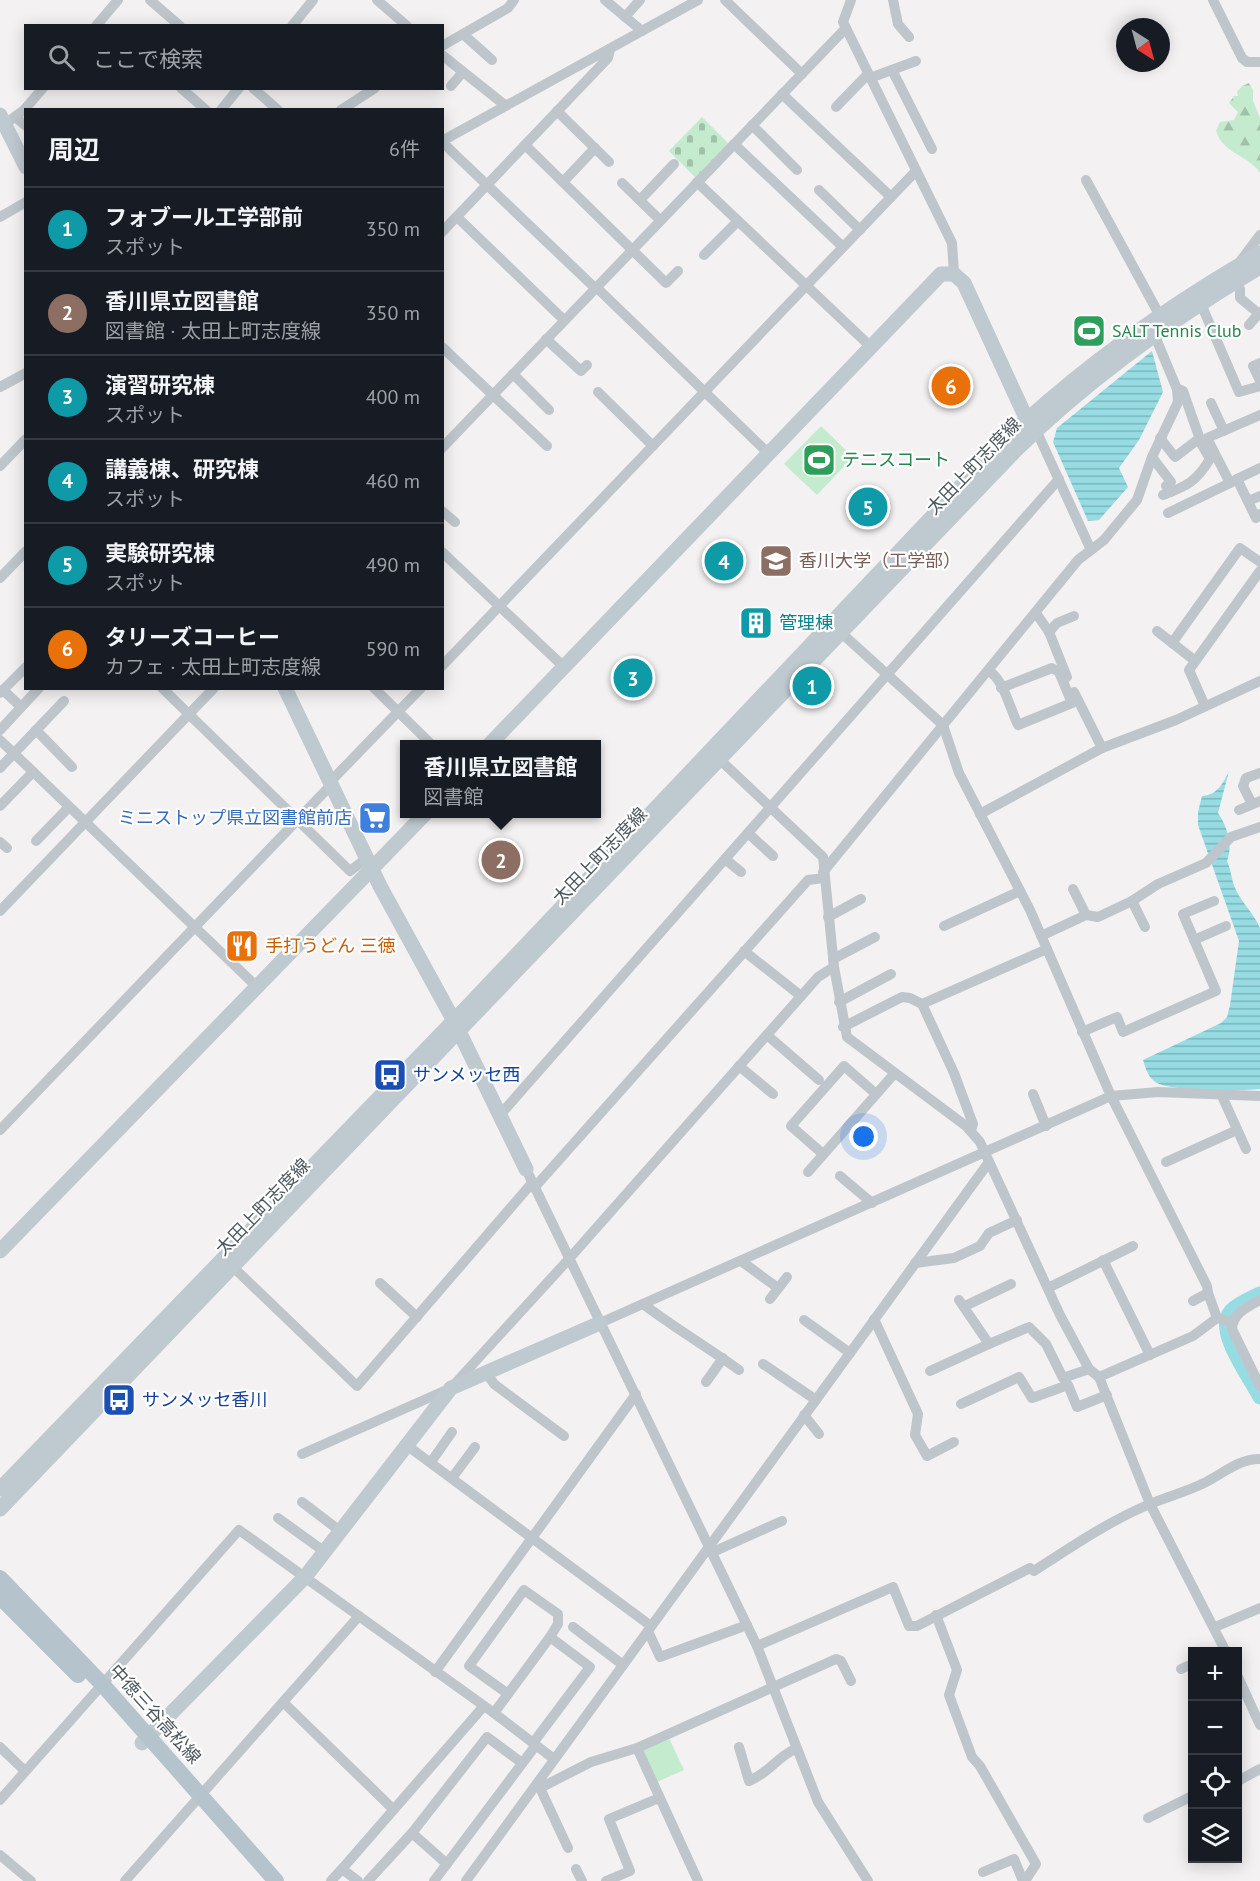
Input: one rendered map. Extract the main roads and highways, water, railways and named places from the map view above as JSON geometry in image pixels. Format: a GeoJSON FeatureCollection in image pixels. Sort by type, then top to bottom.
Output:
{"type":"FeatureCollection","features":[{"type":"Feature","properties":{"kind":"main road","name":"中徳三谷高松線"},"geometry":{"type":"LineString","coordinates":[[0,1578],[197,1798],[276,1881]]}},
{"type":"Feature","properties":{"kind":"main road","name":"中徳三谷高松線"},"geometry":{"type":"LineString","coordinates":[[0,1598],[99,1688]]}},
{"type":"Feature","properties":{"kind":"main road","name":"中徳三谷高松線"},"geometry":{"type":"LineString","coordinates":[[197,1798],[263,1881]]}},
{"type":"Feature","properties":{"kind":"water"},"geometry":{"type":"Polygon","coordinates":[[[1152,351],[1163,392],[1139,440],[1119,468],[1128,487],[1099,520],[1088,521],[1053,442],[1057,428],[1152,351]]]}},
{"type":"Feature","properties":{"kind":"water"},"geometry":{"type":"Polygon","coordinates":[[[1229,771],[1218,813],[1228,837],[1230,849],[1227,861],[1236,890],[1260,928],[1260,1089],[1207,1090],[1166,1086],[1151,1079],[1143,1060],[1221,1023],[1227,1017],[1230,1005],[1239,941],[1198,825],[1202,796],[1216,791],[1229,771]]]}},
{"type":"Feature","properties":{"kind":"waterway"},"geometry":{"type":"LineString","coordinates":[[1260,1294],[1241,1303],[1231,1311],[1227,1320],[1227,1330],[1235,1354],[1260,1397]]}},
{"type":"Feature","properties":{"kind":"place","name":"SALT Tennis Club"},"geometry":{"type":"Point","coordinates":[1089,331]}},
{"type":"Feature","properties":{"kind":"place","name":"タリーズコーヒー"},"geometry":{"type":"Point","coordinates":[951,386]}},
{"type":"Feature","properties":{"kind":"place","name":"テニスコート"},"geometry":{"type":"Point","coordinates":[819,460]}},
{"type":"Feature","properties":{"kind":"place","name":"実験研究棟"},"geometry":{"type":"Point","coordinates":[868,507]}},
{"type":"Feature","properties":{"kind":"place","name":"講義棟、研究棟"},"geometry":{"type":"Point","coordinates":[724,561]}},
{"type":"Feature","properties":{"kind":"place","name":"香川大学（工学部）"},"geometry":{"type":"Point","coordinates":[776,561]}},
{"type":"Feature","properties":{"kind":"place","name":"管理棟"},"geometry":{"type":"Point","coordinates":[756,623]}},
{"type":"Feature","properties":{"kind":"place","name":"演習研究棟"},"geometry":{"type":"Point","coordinates":[633,678]}},
{"type":"Feature","properties":{"kind":"place","name":"フォブール工学部前"},"geometry":{"type":"Point","coordinates":[812,686]}},
{"type":"Feature","properties":{"kind":"place","name":"ミニストップ県立図書館前店"},"geometry":{"type":"Point","coordinates":[375,818]}},
{"type":"Feature","properties":{"kind":"place","name":"香川県立図書館"},"geometry":{"type":"Point","coordinates":[501,860]}},
{"type":"Feature","properties":{"kind":"place","name":"手打うどん 三徳"},"geometry":{"type":"Point","coordinates":[242,946]}},
{"type":"Feature","properties":{"kind":"place","name":"サンメッセ西"},"geometry":{"type":"Point","coordinates":[390,1075]}},
{"type":"Feature","properties":{"kind":"place","name":"サンメッセ香川"},"geometry":{"type":"Point","coordinates":[119,1400]}}]}
